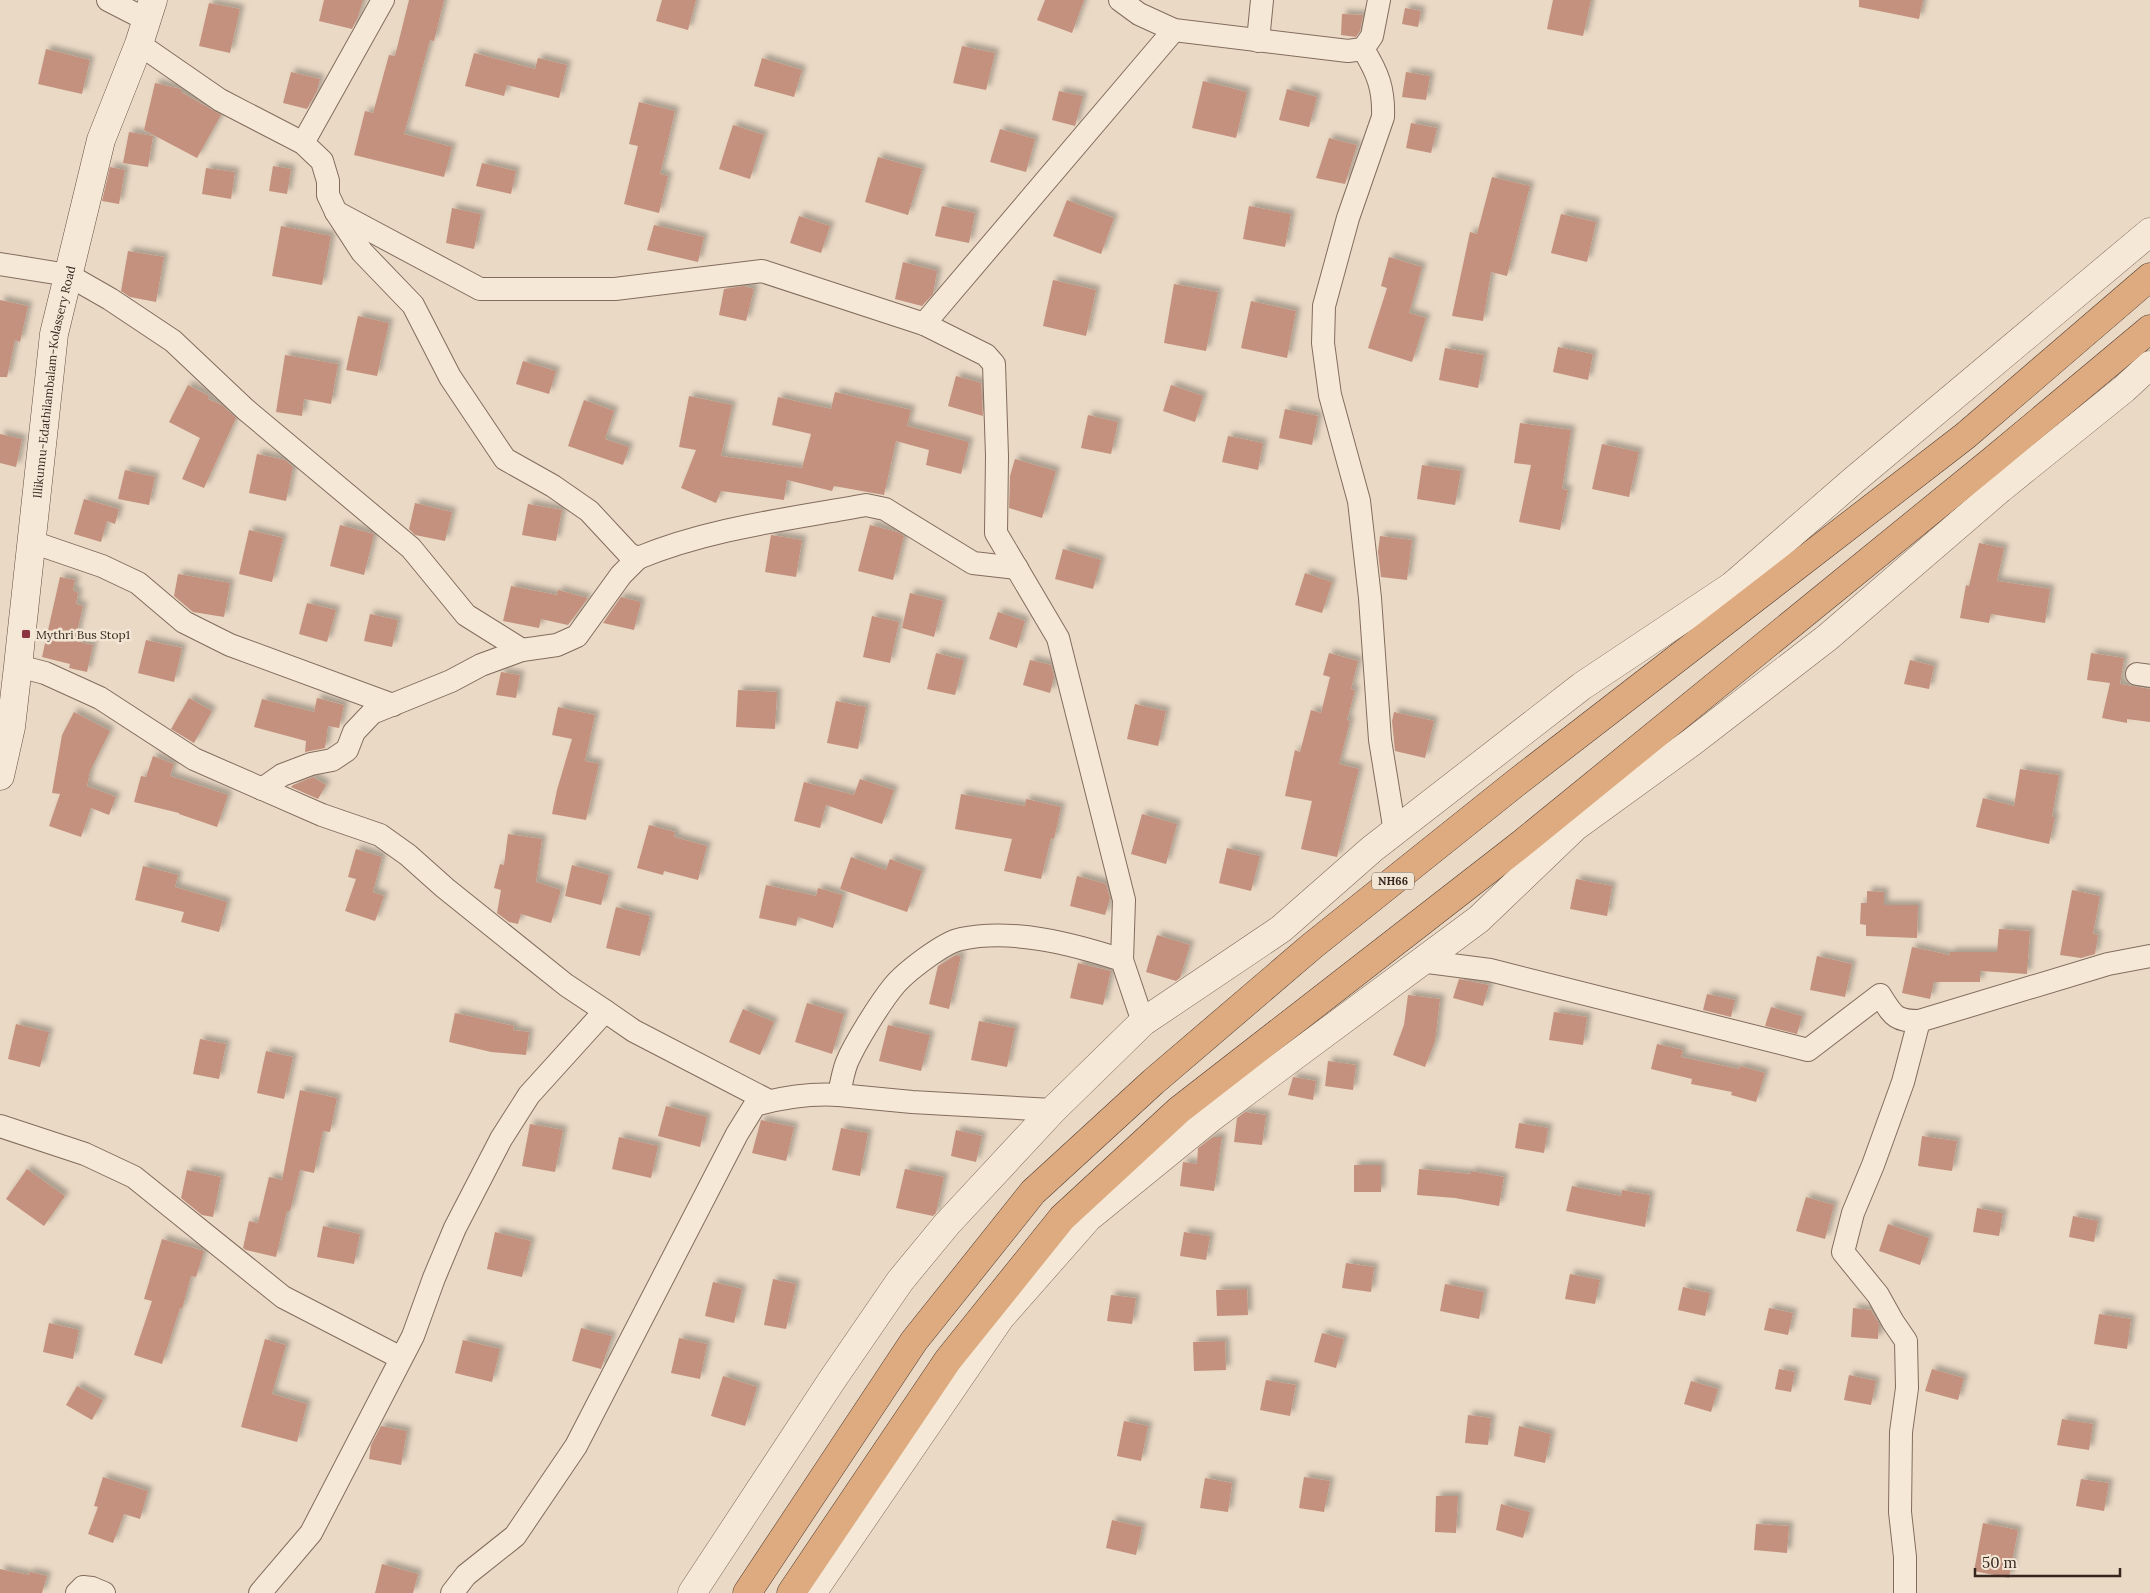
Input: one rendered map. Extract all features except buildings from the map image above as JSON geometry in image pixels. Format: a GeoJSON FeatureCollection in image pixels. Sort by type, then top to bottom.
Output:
{"type":"FeatureCollection","features":[{"type":"Feature","properties":{"kind":"highway","name":"NH66"},"geometry":{"type":"LineString","coordinates":[[747,1593],[914,1342],[1033,1192],[1153,1082],[1312,946],[1517,782],[1965,436],[2150,277]]}},
{"type":"Feature","properties":{"kind":"highway"},"geometry":{"type":"LineString","coordinates":[[792,1593],[948,1360],[1070,1211],[1179,1110],[1520,845],[1993,460],[2150,329]]}},
{"type":"Feature","properties":{"kind":"street"},"geometry":{"type":"LineString","coordinates":[[108,0],[146,21],[220,100],[302,142],[322,161],[328,181],[328,195],[336,212],[362,252],[413,305],[450,377],[505,459],[553,486],[589,511],[629,554],[638,558]]}},
{"type":"Feature","properties":{"kind":"street"},"geometry":{"type":"LineString","coordinates":[[302,142],[383,0]]}},
{"type":"Feature","properties":{"kind":"street"},"geometry":{"type":"LineString","coordinates":[[1120,0],[1139,14],[1174,30],[1348,51],[1363,49],[1372,36],[1379,0]]}},
{"type":"Feature","properties":{"kind":"street"},"geometry":{"type":"LineString","coordinates":[[1258,41],[1262,0]]}},
{"type":"Feature","properties":{"kind":"street","name":"Illikunnu-Edathilambalam-Kolassery Road"},"geometry":{"type":"LineString","coordinates":[[0,776],[11,727],[54,334],[100,140],[146,21]]}},
{"type":"Feature","properties":{"kind":"street"},"geometry":{"type":"LineString","coordinates":[[924,324],[1174,30]]}},
{"type":"Feature","properties":{"kind":"street"},"geometry":{"type":"LineString","coordinates":[[1363,49],[1381,84],[1384,100],[1382,117],[1351,208],[1324,306],[1323,343],[1330,395],[1360,501],[1370,598],[1380,740],[1395,832]]}},
{"type":"Feature","properties":{"kind":"street"},"geometry":{"type":"LineString","coordinates":[[336,212],[480,290],[615,289],[762,271],[924,324],[986,355],[994,364],[997,456],[996,533],[1058,638],[1124,900],[1122,960],[1143,1022]]}},
{"type":"Feature","properties":{"kind":"street"},"geometry":{"type":"LineString","coordinates":[[692,1593],[832,1380],[900,1281],[947,1224],[1053,1110],[1143,1022],[1281,929],[1395,832],[1582,686],[1732,586],[1869,468],[2150,232]]}},
{"type":"Feature","properties":{"kind":"street"},"geometry":{"type":"LineString","coordinates":[[0,264],[68,275],[110,299],[173,342],[245,409],[411,548],[466,615],[522,650]]}},
{"type":"Feature","properties":{"kind":"street"},"geometry":{"type":"LineString","coordinates":[[812,1593],[1000,1318],[1088,1218],[1212,1117],[1479,919],[1575,827],[1692,742],[1828,637],[2000,489],[2124,389],[2150,365]]}},
{"type":"Feature","properties":{"kind":"street"},"geometry":{"type":"LineString","coordinates":[[262,789],[282,775],[311,764],[332,760],[347,750],[354,732],[372,713],[450,681],[481,665],[522,650],[557,645],[577,636],[621,575],[638,558],[668,545],[710,535],[866,506],[885,509],[973,563],[1017,568]]}},
{"type":"Feature","properties":{"kind":"street"},"geometry":{"type":"LineString","coordinates":[[32,542],[102,566],[138,583],[184,622],[230,645],[393,705]]}},
{"type":"Feature","properties":{"kind":"street"},"geometry":{"type":"LineString","coordinates":[[18,666],[44,673],[100,698],[194,759],[322,815],[380,835],[408,855],[445,888],[566,985],[605,1012],[634,1031],[770,1101]]}},
{"type":"Feature","properties":{"kind":"street"},"geometry":{"type":"LineString","coordinates":[[839,1095],[847,1062],[893,986],[929,955],[959,939],[1005,936],[1052,941],[1095,951],[1122,960]]}},
{"type":"Feature","properties":{"kind":"street"},"geometry":{"type":"LineString","coordinates":[[1420,961],[1490,970],[1808,1050],[1880,995],[1892,1014],[1903,1021],[1919,1021],[2108,964],[2150,956]]}},
{"type":"Feature","properties":{"kind":"street"},"geometry":{"type":"LineString","coordinates":[[260,1593],[311,1533],[413,1336],[455,1228],[501,1139],[529,1095],[605,1012]]}},
{"type":"Feature","properties":{"kind":"street"},"geometry":{"type":"LineString","coordinates":[[1905,1593],[1905,1557],[1900,1512],[1901,1432],[1907,1388],[1906,1341],[1878,1294],[1843,1252],[1853,1213],[1903,1082],[1919,1021]]}},
{"type":"Feature","properties":{"kind":"street"},"geometry":{"type":"LineString","coordinates":[[452,1593],[466,1575],[515,1536],[576,1446],[737,1134],[755,1105],[813,1093],[912,1102],[1053,1110]]}},
{"type":"Feature","properties":{"kind":"street"},"geometry":{"type":"LineString","coordinates":[[0,1126],[85,1154],[134,1178],[283,1296],[401,1358]]}},
{"type":"Feature","properties":{"kind":"street"},"geometry":{"type":"LineString","coordinates":[[77,1593],[83,1588],[92,1588],[104,1593]]}},
{"type":"Feature","properties":{"kind":"place","name":"Mythri Bus Stop1"},"geometry":{"type":"Point","coordinates":[26,634]}}]}
